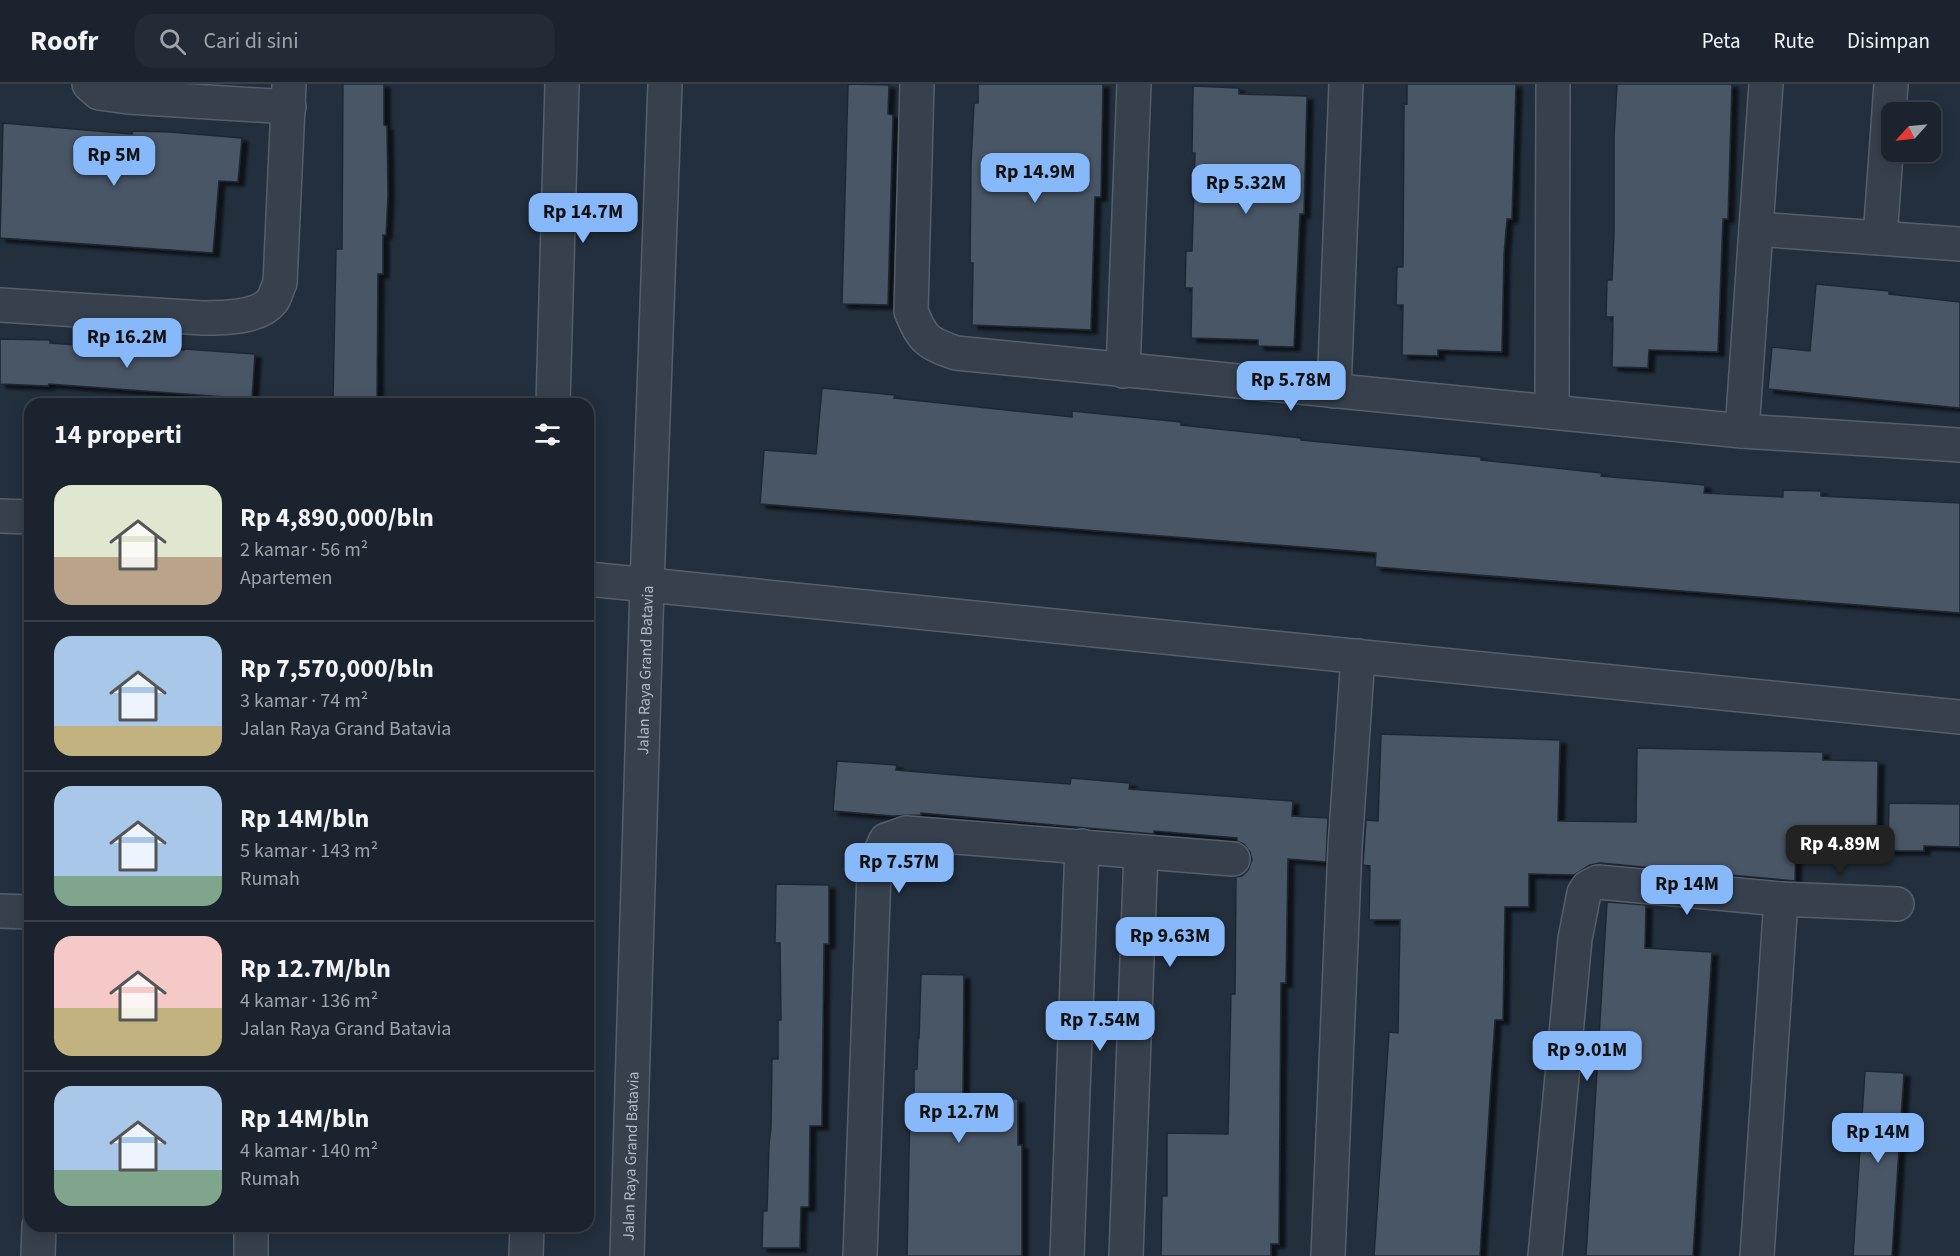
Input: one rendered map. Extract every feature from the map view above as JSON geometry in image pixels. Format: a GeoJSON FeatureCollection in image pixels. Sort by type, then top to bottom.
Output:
{"type":"FeatureCollection","features":[{"type":"Feature","properties":{"kind":"street"},"geometry":{"type":"LineString","coordinates":[[0,305],[203,318],[234,317],[258,310],[272,301],[280,283],[289,95],[129,97],[99,93],[89,84]]}},
{"type":"Feature","properties":{"kind":"street"},"geometry":{"type":"LineString","coordinates":[[553,398],[562,84]]}},
{"type":"Feature","properties":{"kind":"street","name":"Jalan Raya Grand Batavia"},"geometry":{"type":"LineString","coordinates":[[627,1256],[665,84]]}},
{"type":"Feature","properties":{"kind":"street"},"geometry":{"type":"LineString","coordinates":[[917,84],[911,311],[918,331],[933,345],[956,353],[1742,430],[1960,445]]}},
{"type":"Feature","properties":{"kind":"street"},"geometry":{"type":"LineString","coordinates":[[1123,371],[1134,84]]}},
{"type":"Feature","properties":{"kind":"street"},"geometry":{"type":"LineString","coordinates":[[1334,391],[1346,84]]}},
{"type":"Feature","properties":{"kind":"street"},"geometry":{"type":"LineString","coordinates":[[1552,412],[1553,84]]}},
{"type":"Feature","properties":{"kind":"street"},"geometry":{"type":"LineString","coordinates":[[1742,430],[1766,84]]}},
{"type":"Feature","properties":{"kind":"street"},"geometry":{"type":"LineString","coordinates":[[1881,238],[1892,84]]}},
{"type":"Feature","properties":{"kind":"street"},"geometry":{"type":"LineString","coordinates":[[1756,229],[1960,244]]}},
{"type":"Feature","properties":{"kind":"street"},"geometry":{"type":"LineString","coordinates":[[0,516],[24,517]]}},
{"type":"Feature","properties":{"kind":"street"},"geometry":{"type":"LineString","coordinates":[[594,580],[1960,717]]}},
{"type":"Feature","properties":{"kind":"street"},"geometry":{"type":"LineString","coordinates":[[1328,1256],[1346,847],[1358,656]]}},
{"type":"Feature","properties":{"kind":"street"},"geometry":{"type":"LineString","coordinates":[[860,1256],[874,872],[886,840],[906,833],[1233,859]]}},
{"type":"Feature","properties":{"kind":"street"},"geometry":{"type":"LineString","coordinates":[[1067,1256],[1082,846]]}},
{"type":"Feature","properties":{"kind":"street"},"geometry":{"type":"LineString","coordinates":[[1126,1256],[1141,852]]}},
{"type":"Feature","properties":{"kind":"street"},"geometry":{"type":"LineString","coordinates":[[1545,1256],[1575,939],[1584,893],[1588,887],[1598,882],[1781,899],[1897,903]]}},
{"type":"Feature","properties":{"kind":"street"},"geometry":{"type":"LineString","coordinates":[[1757,1256],[1781,899]]}},
{"type":"Feature","properties":{"kind":"street"},"geometry":{"type":"LineString","coordinates":[[0,911],[24,912]]}},
{"type":"Feature","properties":{"kind":"street"},"geometry":{"type":"LineString","coordinates":[[38,1256],[39,1232]]}},
{"type":"Feature","properties":{"kind":"street"},"geometry":{"type":"LineString","coordinates":[[251,1232],[251,1256]]}},
{"type":"Feature","properties":{"kind":"street"},"geometry":{"type":"LineString","coordinates":[[526,1256],[527,1232]]}},
{"type":"Feature","properties":{"kind":"building"},"geometry":{"type":"Polygon","coordinates":[[[343,84],[384,84],[388,195],[386,235],[383,235],[383,274],[378,274],[377,398],[333,398],[336,249],[342,249],[343,84]]]}},
{"type":"Feature","properties":{"kind":"building"},"geometry":{"type":"Polygon","coordinates":[[[848,84],[889,85],[888,114],[893,115],[888,305],[842,304],[848,84]]]}},
{"type":"Feature","properties":{"kind":"building"},"geometry":{"type":"Polygon","coordinates":[[[978,84],[1103,84],[1101,197],[1095,197],[1091,330],[972,325],[971,163],[974,103],[978,103],[978,84]]]}},
{"type":"Feature","properties":{"kind":"building"},"geometry":{"type":"Polygon","coordinates":[[[1407,84],[1516,84],[1512,219],[1507,219],[1504,254],[1502,352],[1438,350],[1438,356],[1402,355],[1403,305],[1396,305],[1397,267],[1403,267],[1404,103],[1407,104],[1407,84]]]}},
{"type":"Feature","properties":{"kind":"building"},"geometry":{"type":"Polygon","coordinates":[[[1617,84],[1732,84],[1728,219],[1723,219],[1718,352],[1649,350],[1648,368],[1612,367],[1613,317],[1606,317],[1607,280],[1612,280],[1617,84]]]}},
{"type":"Feature","properties":{"kind":"building"},"geometry":{"type":"Polygon","coordinates":[[[1193,86],[1239,88],[1239,94],[1307,96],[1304,214],[1300,214],[1294,347],[1258,346],[1258,340],[1191,338],[1192,288],[1185,288],[1186,251],[1192,251],[1195,153],[1192,153],[1193,86]]]}},
{"type":"Feature","properties":{"kind":"building"},"geometry":{"type":"Polygon","coordinates":[[[3,123],[132,134],[133,131],[170,132],[242,138],[238,182],[219,181],[213,253],[0,238],[3,123]]]}},
{"type":"Feature","properties":{"kind":"building"},"geometry":{"type":"Polygon","coordinates":[[[1816,284],[1889,291],[1889,294],[1960,302],[1960,408],[1768,389],[1772,347],[1810,351],[1816,284]]]}},
{"type":"Feature","properties":{"kind":"building"},"geometry":{"type":"Polygon","coordinates":[[[0,339],[50,340],[50,343],[146,350],[146,347],[255,354],[252,398],[49,384],[48,386],[0,384],[0,339]]]}},
{"type":"Feature","properties":{"kind":"building"},"geometry":{"type":"Polygon","coordinates":[[[822,388],[1072,417],[1072,411],[1181,422],[1181,425],[1301,438],[1301,440],[1481,457],[1481,460],[1602,473],[1601,476],[1705,485],[1704,493],[1783,497],[1783,490],[1821,491],[1821,496],[1960,503],[1960,613],[1375,567],[1376,553],[760,504],[764,450],[816,454],[822,388]]]}},
{"type":"Feature","properties":{"kind":"building"},"geometry":{"type":"Polygon","coordinates":[[[1381,734],[1560,740],[1558,821],[1636,822],[1637,748],[1823,752],[1823,760],[1878,761],[1877,832],[1822,831],[1822,839],[1796,838],[1795,881],[1600,863],[1590,865],[1574,875],[1529,874],[1529,907],[1505,907],[1503,1020],[1495,1020],[1480,1256],[1374,1256],[1389,1032],[1398,1033],[1400,920],[1369,920],[1370,866],[1363,865],[1366,820],[1378,821],[1381,734]]]}},
{"type":"Feature","properties":{"kind":"building"},"geometry":{"type":"Polygon","coordinates":[[[837,761],[897,765],[896,770],[1070,784],[1071,778],[1130,783],[1129,789],[1293,801],[1292,816],[1328,818],[1326,862],[1288,859],[1286,983],[1281,983],[1279,1244],[1271,1244],[1271,1256],[1161,1256],[1162,1196],[1167,1196],[1167,1133],[1228,1134],[1231,994],[1235,994],[1236,877],[1242,876],[1248,870],[1252,860],[1244,844],[1237,841],[1237,838],[1154,831],[1154,834],[921,813],[921,815],[893,816],[833,811],[837,761]]]}},
{"type":"Feature","properties":{"kind":"building"},"geometry":{"type":"Polygon","coordinates":[[[1889,803],[1960,804],[1960,847],[1924,846],[1924,851],[1888,851],[1889,803]]]}},
{"type":"Feature","properties":{"kind":"building"},"geometry":{"type":"Polygon","coordinates":[[[776,884],[829,885],[829,944],[824,944],[822,1126],[810,1126],[809,1207],[801,1207],[800,1248],[762,1248],[763,1211],[767,1211],[772,1059],[778,1059],[778,1020],[781,1020],[780,943],[775,943],[776,884]]]}},
{"type":"Feature","properties":{"kind":"building"},"geometry":{"type":"Polygon","coordinates":[[[1607,902],[1646,905],[1645,948],[1712,952],[1693,1256],[1586,1256],[1607,902]]]}},
{"type":"Feature","properties":{"kind":"building"},"geometry":{"type":"Polygon","coordinates":[[[921,974],[964,975],[963,1097],[1018,1099],[1018,1145],[1022,1145],[1022,1256],[907,1256],[910,1105],[914,1105],[914,1070],[917,1069],[921,974]]]}},
{"type":"Feature","properties":{"kind":"building"},"geometry":{"type":"Polygon","coordinates":[[[1865,1071],[1904,1073],[1892,1256],[1853,1256],[1865,1071]]]}}]}
